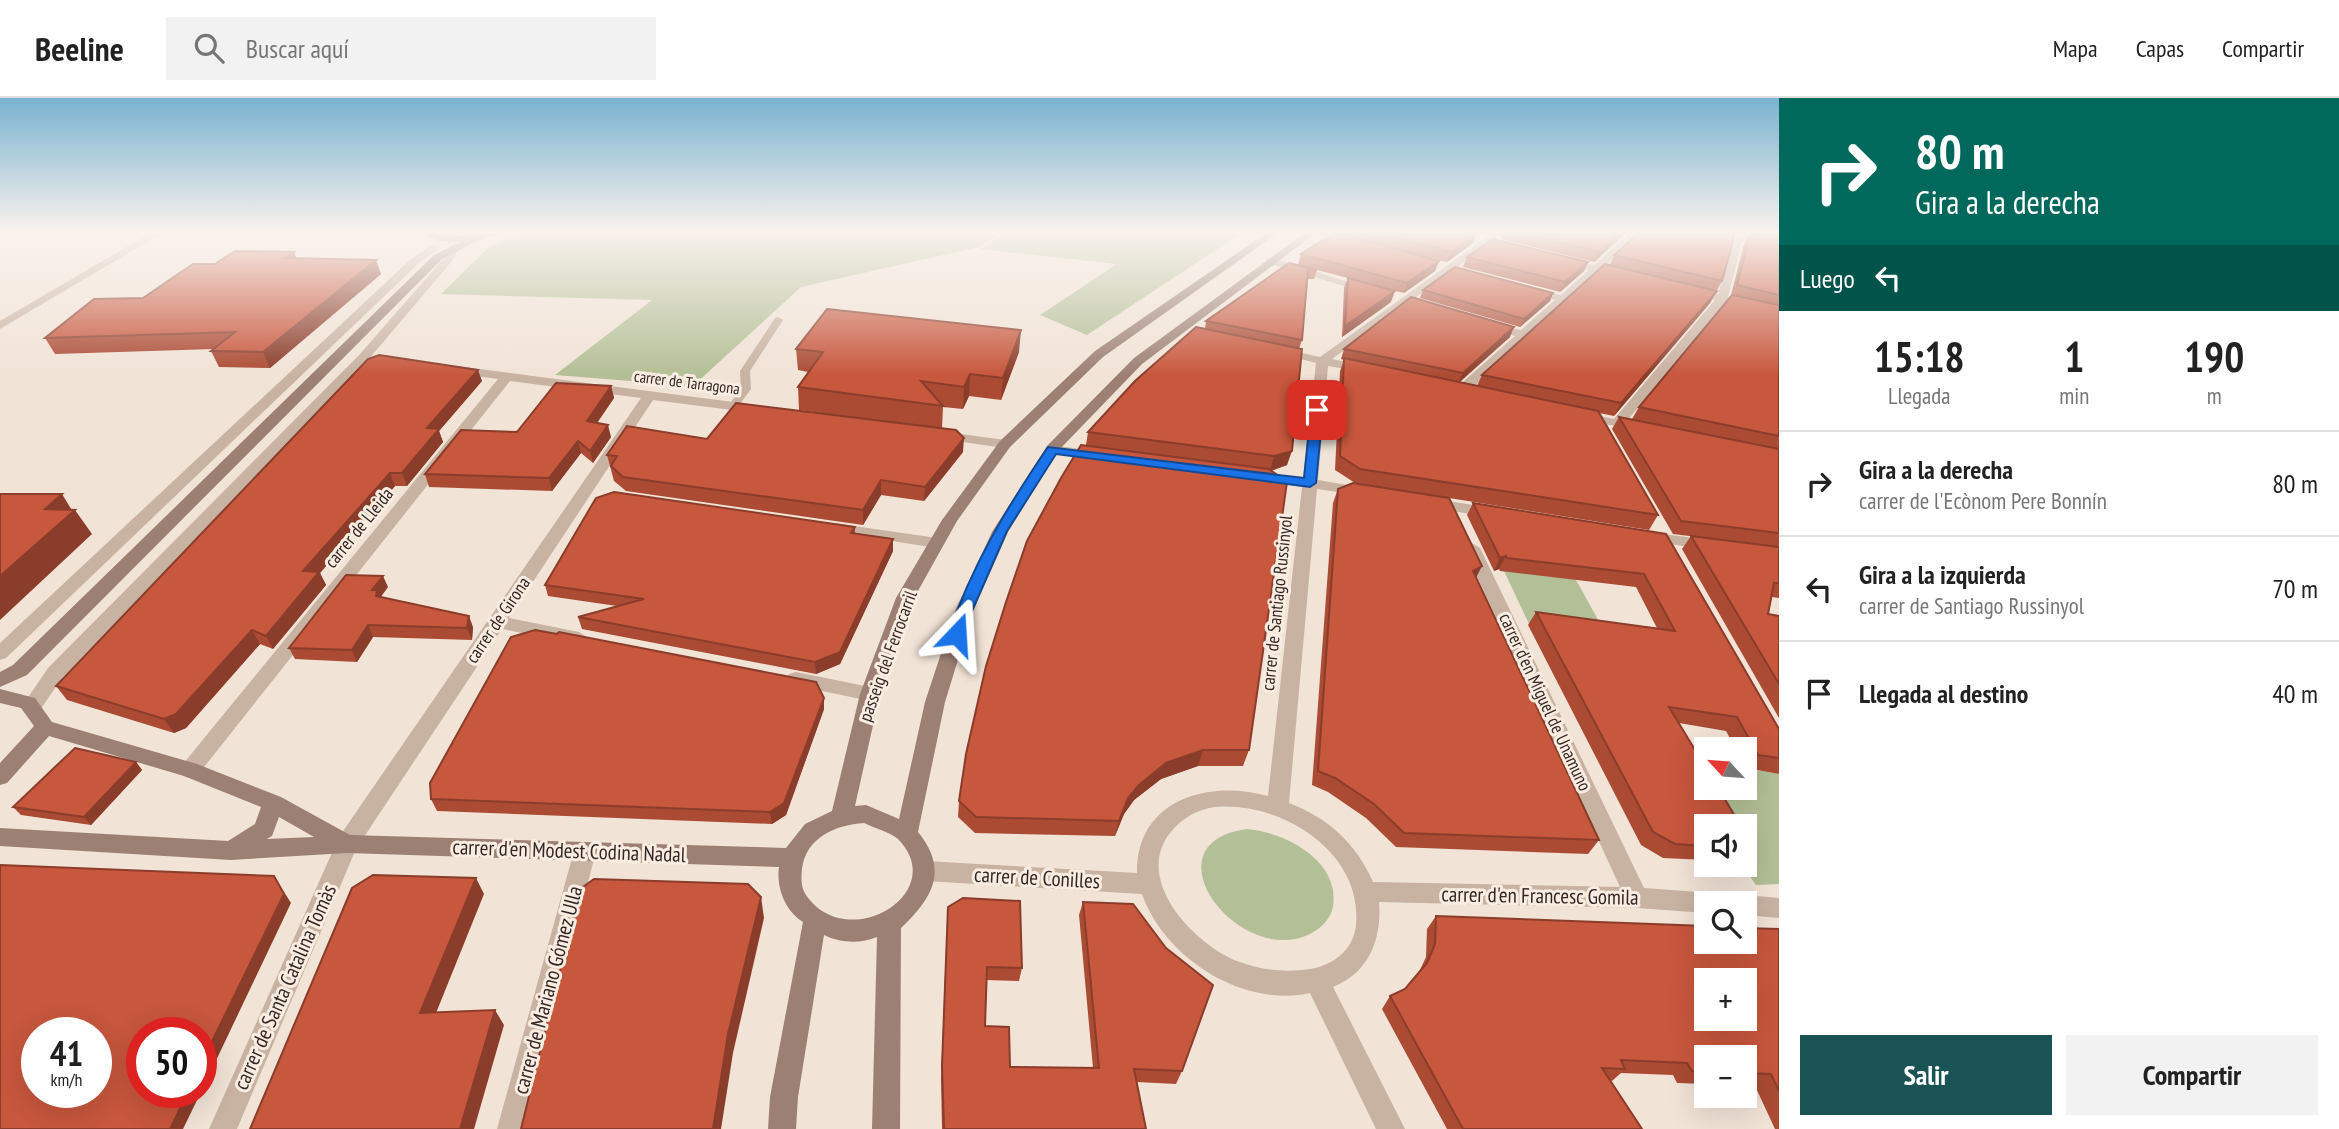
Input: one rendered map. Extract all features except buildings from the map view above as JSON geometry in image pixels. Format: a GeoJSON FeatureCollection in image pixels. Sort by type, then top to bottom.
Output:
{"type":"FeatureCollection","features":[{"type":"Feature","properties":{"kind":"main road"},"geometry":{"type":"LineString","coordinates":[[0,680],[20,670],[405,280]]}},
{"type":"Feature","properties":{"kind":"main road","name":"passeig del Ferrocarril"},"geometry":{"type":"LineString","coordinates":[[842,816],[870,694],[905,598],[950,520],[1005,444],[1098,354],[1205,280]]}},
{"type":"Feature","properties":{"kind":"main road"},"geometry":{"type":"LineString","coordinates":[[907,832],[935,702],[964,611],[1000,531],[1052,449],[1138,361],[1183,332],[1247,280]]}},
{"type":"Feature","properties":{"kind":"main road"},"geometry":{"type":"LineString","coordinates":[[0,776],[44,727],[17,700],[20,670]]}},
{"type":"Feature","properties":{"kind":"main road","name":"carrer d'en Modest Codina Nadal"},"geometry":{"type":"LineString","coordinates":[[44,727],[190,770],[273,803],[347,844]]}},
{"type":"Feature","properties":{"kind":"main road"},"geometry":{"type":"LineString","coordinates":[[231,851],[264,830],[273,803]]}},
{"type":"Feature","properties":{"kind":"main road"},"geometry":{"type":"LineString","coordinates":[[866,814],[888,820],[907,832],[917,844],[925,871],[921,892],[909,910],[889,923],[864,931],[838,929],[815,920],[797,902],[789,881],[791,858],[810,831],[842,816],[866,814]]}},
{"type":"Feature","properties":{"kind":"main road","name":"carrer d'en Modest Codina Nadal"},"geometry":{"type":"LineString","coordinates":[[0,837],[231,851],[347,844],[791,858]]}},
{"type":"Feature","properties":{"kind":"main road"},"geometry":{"type":"LineString","coordinates":[[782,1129],[784,1097],[815,920]]}},
{"type":"Feature","properties":{"kind":"main road"},"geometry":{"type":"LineString","coordinates":[[886,1129],[889,923]]}},
{"type":"Feature","properties":{"kind":"street"},"geometry":{"type":"LineString","coordinates":[[0,326],[78,280]]}},
{"type":"Feature","properties":{"kind":"street"},"geometry":{"type":"LineString","coordinates":[[0,654],[395,280]]}},
{"type":"Feature","properties":{"kind":"street"},"geometry":{"type":"LineString","coordinates":[[17,700],[55,673],[369,358],[432,280]]}},
{"type":"Feature","properties":{"kind":"street"},"geometry":{"type":"LineString","coordinates":[[1336,280],[1383,294]]}},
{"type":"Feature","properties":{"kind":"street"},"geometry":{"type":"LineString","coordinates":[[1322,361],[1437,280]]}},
{"type":"Feature","properties":{"kind":"street"},"geometry":{"type":"LineString","coordinates":[[1462,391],[1583,280]]}},
{"type":"Feature","properties":{"kind":"street"},"geometry":{"type":"LineString","coordinates":[[1618,423],[1722,299],[1725,280]]}},
{"type":"Feature","properties":{"kind":"street"},"geometry":{"type":"LineString","coordinates":[[1513,286],[1563,299]]}},
{"type":"Feature","properties":{"kind":"street"},"geometry":{"type":"LineString","coordinates":[[1684,290],[1779,313]]}},
{"type":"Feature","properties":{"kind":"street"},"geometry":{"type":"LineString","coordinates":[[1396,298],[1421,305]]}},
{"type":"Feature","properties":{"kind":"street"},"geometry":{"type":"LineString","coordinates":[[1473,320],[1525,335]]}},
{"type":"Feature","properties":{"kind":"street"},"geometry":{"type":"LineString","coordinates":[[1269,350],[1373,372]]}},
{"type":"Feature","properties":{"kind":"street","name":"carrer de Santiago Russinyol"},"geometry":{"type":"LineString","coordinates":[[1278,806],[1322,361]]}},
{"type":"Feature","properties":{"kind":"street","name":"carrer de Tarragona"},"geometry":{"type":"LineString","coordinates":[[438,368],[774,411]]}},
{"type":"Feature","properties":{"kind":"street","name":"carrer de Lleida"},"geometry":{"type":"LineString","coordinates":[[190,770],[506,377]]}},
{"type":"Feature","properties":{"kind":"street","name":"carrer de Girona"},"geometry":{"type":"LineString","coordinates":[[347,844],[497,622],[592,493],[650,395]]}},
{"type":"Feature","properties":{"kind":"street"},"geometry":{"type":"LineString","coordinates":[[1570,414],[1658,432]]}},
{"type":"Feature","properties":{"kind":"street"},"geometry":{"type":"LineString","coordinates":[[1597,419],[1611,443]]}},
{"type":"Feature","properties":{"kind":"street"},"geometry":{"type":"LineString","coordinates":[[923,432],[1005,444]]}},
{"type":"Feature","properties":{"kind":"street"},"geometry":{"type":"LineString","coordinates":[[1052,449],[1120,458]]}},
{"type":"Feature","properties":{"kind":"street"},"geometry":{"type":"LineString","coordinates":[[1242,474],[1374,494]]}},
{"type":"Feature","properties":{"kind":"street"},"geometry":{"type":"LineString","coordinates":[[1413,500],[1506,515]]}},
{"type":"Feature","properties":{"kind":"street","name":"carrer d'en Miguel de Unamuno"},"geometry":{"type":"LineString","coordinates":[[1452,507],[1637,898]]}},
{"type":"Feature","properties":{"kind":"street"},"geometry":{"type":"LineString","coordinates":[[1653,516],[1680,563]]}},
{"type":"Feature","properties":{"kind":"street"},"geometry":{"type":"LineString","coordinates":[[815,525],[937,543]]}},
{"type":"Feature","properties":{"kind":"street"},"geometry":{"type":"LineString","coordinates":[[1627,533],[1729,548]]}},
{"type":"Feature","properties":{"kind":"street"},"geometry":{"type":"LineString","coordinates":[[497,622],[604,642]]}},
{"type":"Feature","properties":{"kind":"street"},"geometry":{"type":"LineString","coordinates":[[777,676],[870,694]]}},
{"type":"Feature","properties":{"kind":"street"},"geometry":{"type":"LineString","coordinates":[[1243,798],[1278,806],[1307,821],[1334,841],[1353,865],[1367,892],[1371,921],[1363,947],[1345,968],[1317,981],[1283,984],[1246,977],[1212,962],[1175,930],[1161,912],[1149,884],[1148,853],[1159,827],[1180,809],[1210,799],[1243,798]]}},
{"type":"Feature","properties":{"kind":"street","name":"carrer de Santa Catalina Tomàs"},"geometry":{"type":"LineString","coordinates":[[223,1129],[347,844]]}},
{"type":"Feature","properties":{"kind":"street","name":"carrer de Mariano Gómez Ulla"},"geometry":{"type":"LineString","coordinates":[[511,1129],[584,850]]}},
{"type":"Feature","properties":{"kind":"street","name":"carrer de Conilles"},"geometry":{"type":"LineString","coordinates":[[925,871],[1149,884]]}},
{"type":"Feature","properties":{"kind":"street","name":"carrer d'en Francesc Gomila"},"geometry":{"type":"LineString","coordinates":[[1367,892],[1694,902]]}},
{"type":"Feature","properties":{"kind":"street"},"geometry":{"type":"LineString","coordinates":[[1757,906],[1779,908]]}},
{"type":"Feature","properties":{"kind":"street"},"geometry":{"type":"LineString","coordinates":[[1317,981],[1391,1129]]}},
{"type":"Feature","properties":{"kind":"lane"},"geometry":{"type":"LineString","coordinates":[[733,406],[746,389],[745,371],[778,320]]}},
{"type":"Feature","properties":{"kind":"green space"},"geometry":{"type":"Polygon","coordinates":[[[455,280],[832,280],[801,287],[693,386],[555,375],[652,300],[441,294],[455,280]]]}},
{"type":"Feature","properties":{"kind":"green space"},"geometry":{"type":"Polygon","coordinates":[[[1093,280],[1170,280],[1087,335],[1040,315],[1093,280]]]}},
{"type":"Feature","properties":{"kind":"green space"},"geometry":{"type":"Polygon","coordinates":[[[1504,571],[1575,578],[1607,636],[1531,628],[1504,571]]]}},
{"type":"Feature","properties":{"kind":"green space"},"geometry":{"type":"Polygon","coordinates":[[[1680,757],[1694,760],[1694,781],[1680,757]]]}},
{"type":"Feature","properties":{"kind":"green space"},"geometry":{"type":"Polygon","coordinates":[[[1757,770],[1779,774],[1779,884],[1756,885],[1750,877],[1757,877],[1757,814],[1714,814],[1706,800],[1757,800],[1757,770]]]}},
{"type":"Feature","properties":{"kind":"green space"},"geometry":{"type":"Polygon","coordinates":[[[1247,829],[1262,831],[1292,843],[1319,862],[1328,875],[1333,890],[1332,911],[1325,923],[1314,932],[1283,940],[1256,934],[1231,920],[1213,900],[1203,878],[1203,856],[1217,839],[1247,829]]]}},
{"type":"Feature","properties":{"kind":"route"},"geometry":{"type":"LineString","coordinates":[[957,634],[964,611],[1000,531],[1052,449],[1310,483],[1317,410]]}}]}
